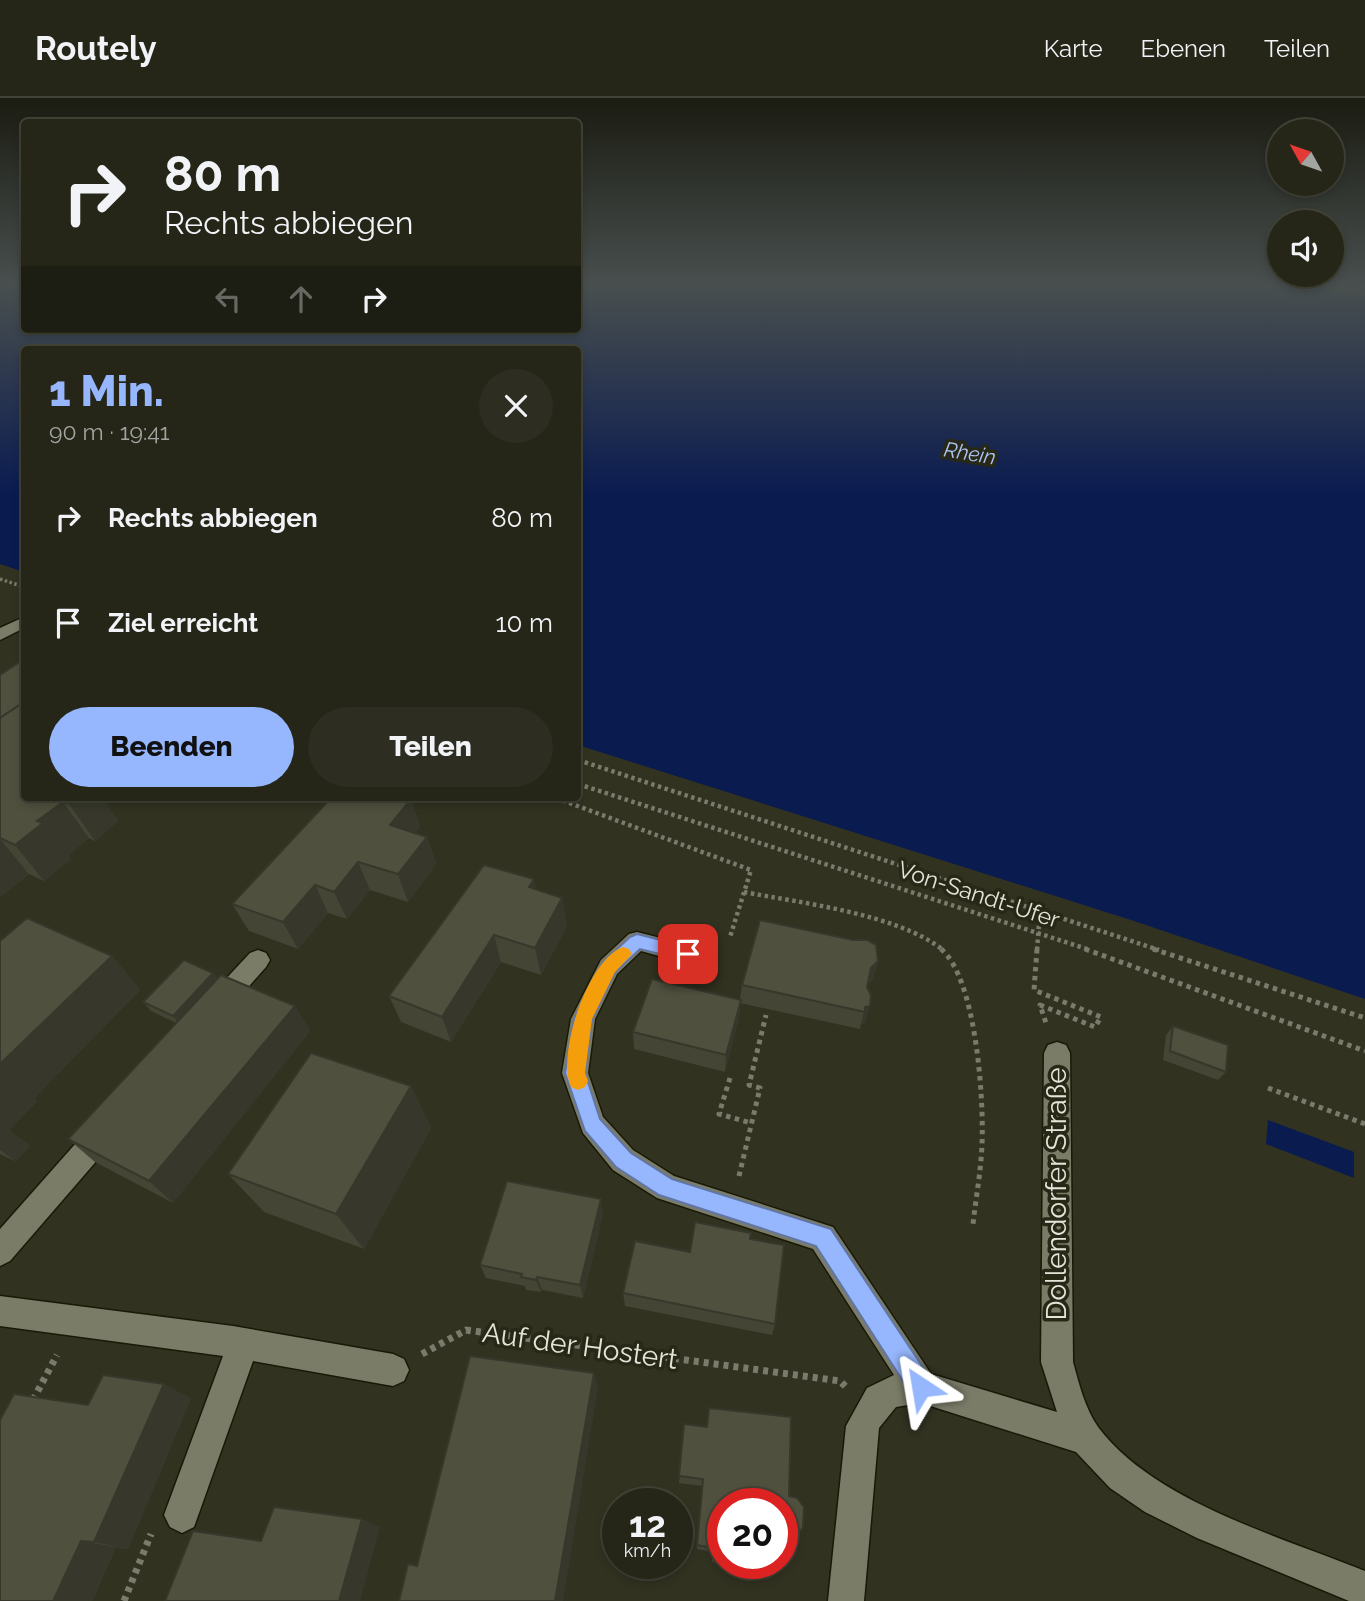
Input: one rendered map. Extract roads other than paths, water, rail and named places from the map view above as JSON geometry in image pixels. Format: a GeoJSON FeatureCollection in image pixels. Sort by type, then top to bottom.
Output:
{"type":"FeatureCollection","features":[{"type":"Feature","properties":{"kind":"street"},"geometry":{"type":"LineString","coordinates":[[0,635],[21,624]]}},
{"type":"Feature","properties":{"kind":"street"},"geometry":{"type":"LineString","coordinates":[[688,954],[637,942],[609,967],[583,1019],[575,1073],[592,1124],[624,1160],[667,1188],[823,1237],[921,1387]]}},
{"type":"Feature","properties":{"kind":"street"},"geometry":{"type":"LineString","coordinates":[[202,1022],[258,960]]}},
{"type":"Feature","properties":{"kind":"street","name":"Dollendorfer Straße"},"geometry":{"type":"LineString","coordinates":[[1056,1053],[1056,1362],[1067,1398],[1086,1438],[1122,1476],[1157,1500],[1209,1526],[1365,1589]]}},
{"type":"Feature","properties":{"kind":"street"},"geometry":{"type":"LineString","coordinates":[[0,1251],[119,1115]]}},
{"type":"Feature","properties":{"kind":"street"},"geometry":{"type":"LineString","coordinates":[[0,1311],[243,1345],[393,1370]]}},
{"type":"Feature","properties":{"kind":"street"},"geometry":{"type":"LineString","coordinates":[[181,1515],[243,1345]]}},
{"type":"Feature","properties":{"kind":"street","name":"Dollendorfer Straße"},"geometry":{"type":"LineString","coordinates":[[846,1601],[863,1426],[871,1407],[881,1395],[898,1389],[921,1387],[1086,1438]]}},
{"type":"Feature","properties":{"kind":"water"},"geometry":{"type":"Polygon","coordinates":[[[0,356],[21,356],[21,571],[0,564],[0,356]]]}},
{"type":"Feature","properties":{"kind":"water","name":"Rhein"},"geometry":{"type":"Polygon","coordinates":[[[581,356],[1365,356],[1365,999],[1131,920],[581,746],[581,356]]]}},
{"type":"Feature","properties":{"kind":"water"},"geometry":{"type":"Polygon","coordinates":[[[1268,1120],[1354,1152],[1354,1178],[1266,1144],[1268,1120]]]}}]}
